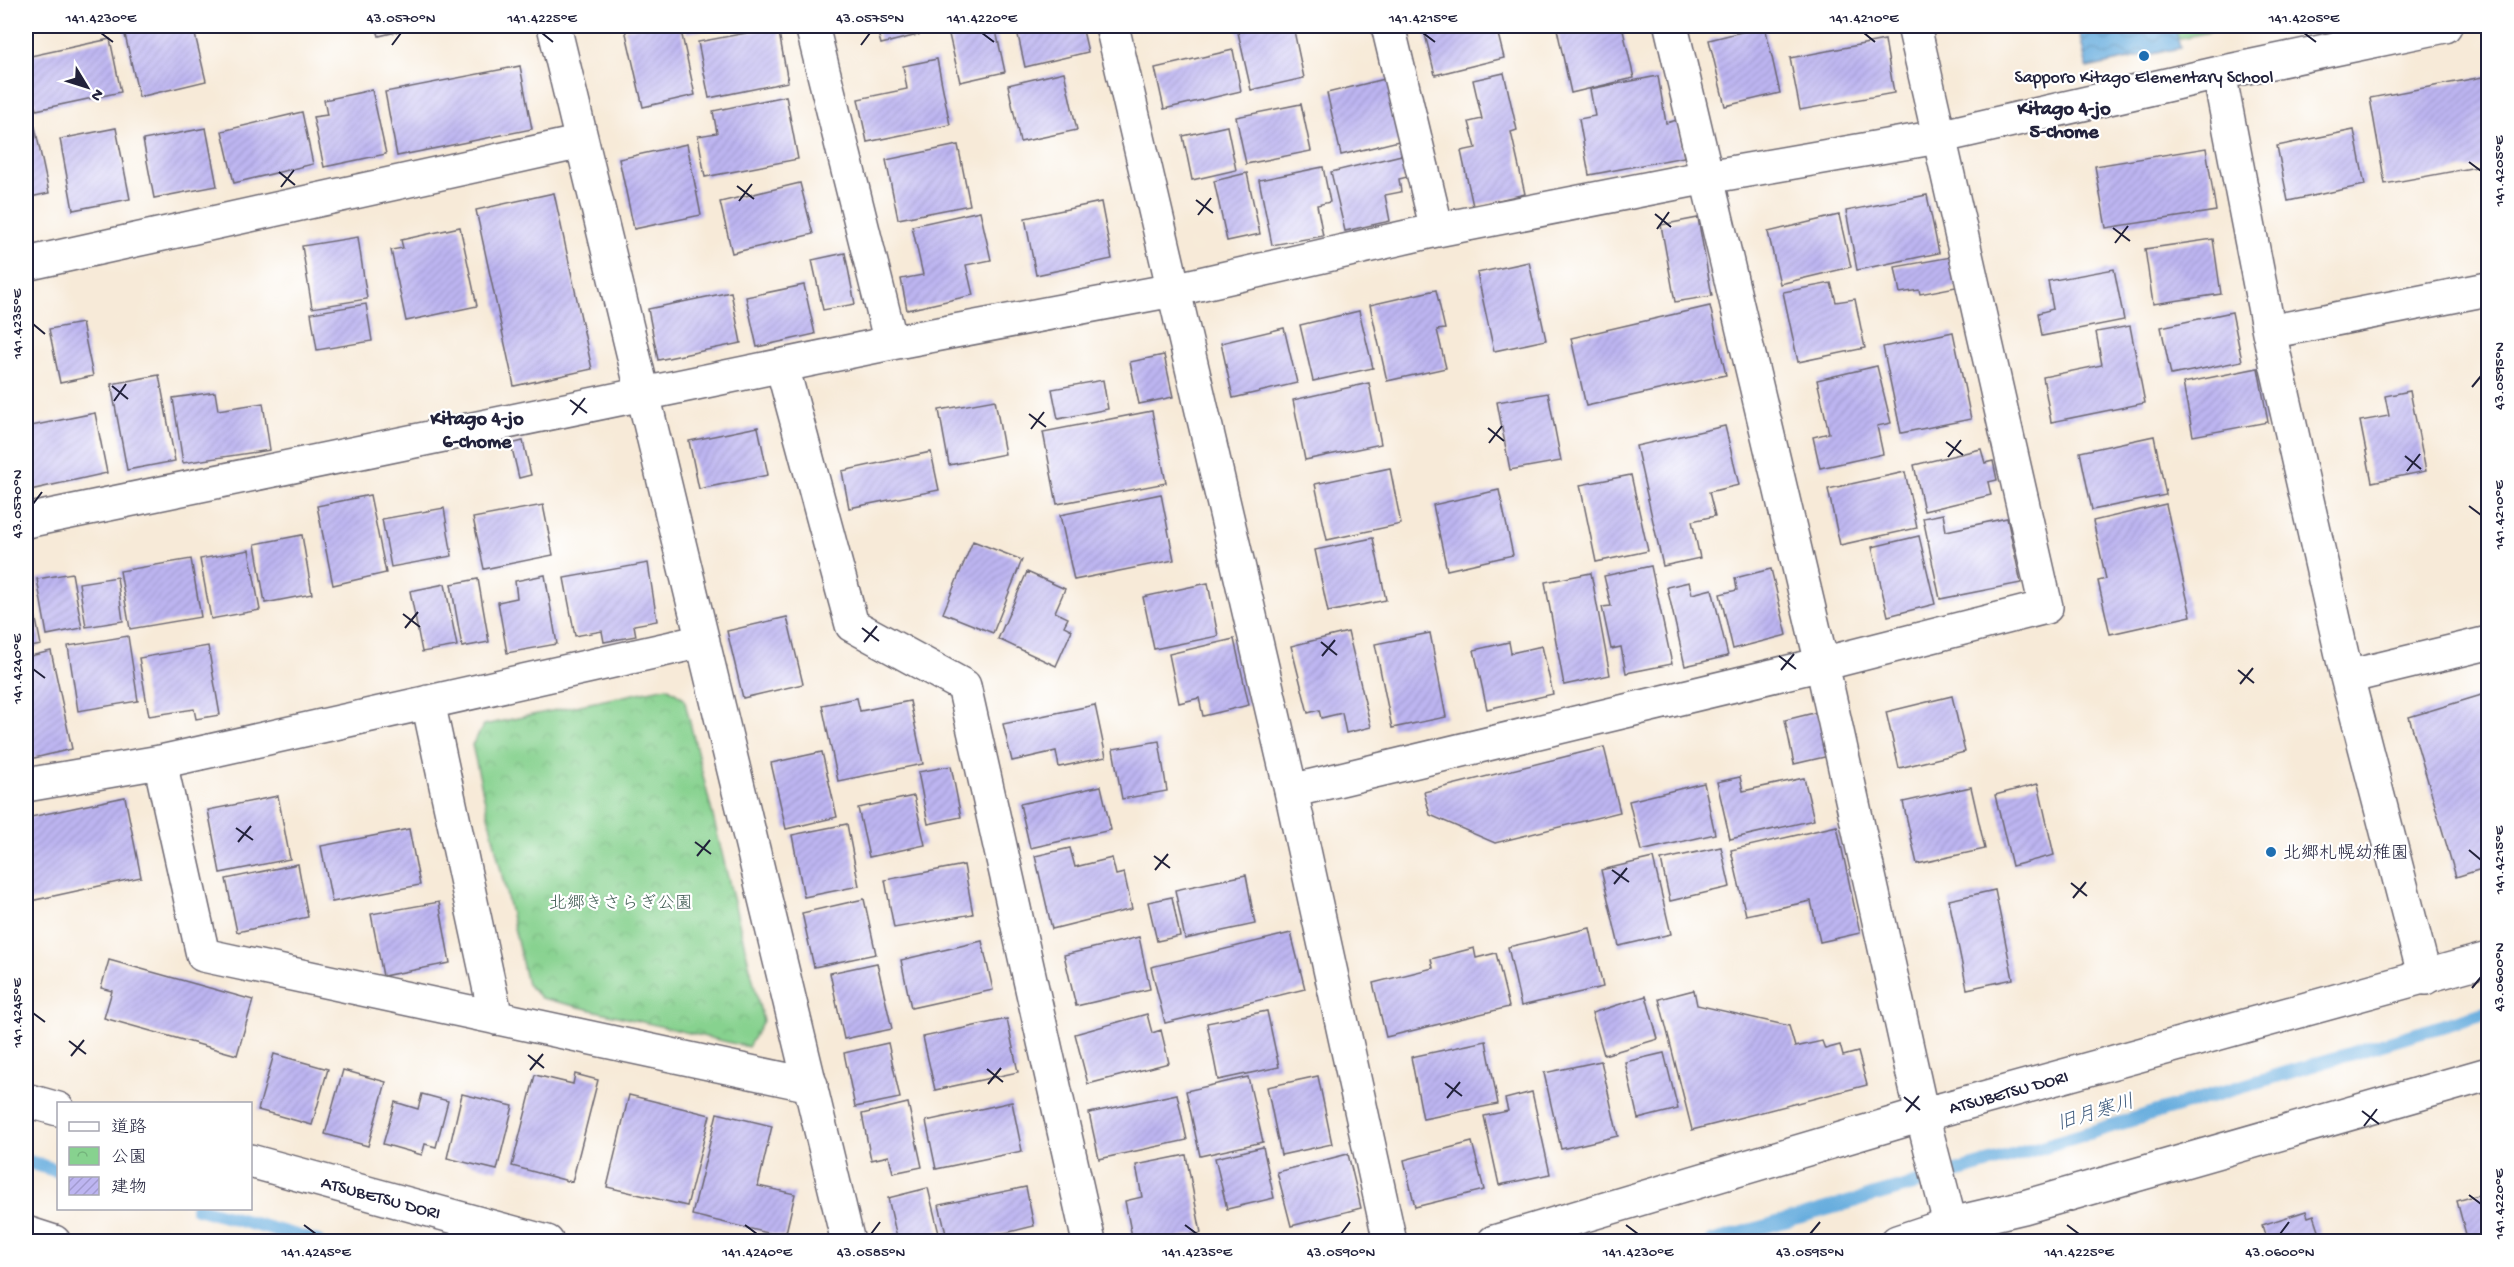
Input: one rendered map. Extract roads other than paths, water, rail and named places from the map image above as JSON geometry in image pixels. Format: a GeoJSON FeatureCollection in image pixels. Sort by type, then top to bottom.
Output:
{"type":"FeatureCollection","features":[{"type":"Feature","properties":{"kind":"street"},"geometry":{"type":"LineString","coordinates":[[554,26],[849,1238],[848,1242]]}},
{"type":"Feature","properties":{"kind":"street"},"geometry":{"type":"LineString","coordinates":[[812,26],[891,343]]}},
{"type":"Feature","properties":{"kind":"street"},"geometry":{"type":"LineString","coordinates":[[1112,26],[1291,791],[1390,1242]]}},
{"type":"Feature","properties":{"kind":"street"},"geometry":{"type":"LineString","coordinates":[[1388,26],[1437,230]]}},
{"type":"Feature","properties":{"kind":"street"},"geometry":{"type":"LineString","coordinates":[[1671,26],[1822,664],[1922,1115],[1950,1222]]}},
{"type":"Feature","properties":{"kind":"street"},"geometry":{"type":"LineString","coordinates":[[1291,791],[1822,664],[2046,607],[1914,26]]}},
{"type":"Feature","properties":{"kind":"street"},"geometry":{"type":"LineString","coordinates":[[26,521],[891,343],[1173,290],[1437,230],[1707,177],[1938,137],[2219,73],[2445,26]]}},
{"type":"Feature","properties":{"kind":"street"},"geometry":{"type":"LineString","coordinates":[[2219,73],[2269,332],[2348,678],[2425,978]]}},
{"type":"Feature","properties":{"kind":"street"},"geometry":{"type":"LineString","coordinates":[[26,264],[582,142]]}},
{"type":"Feature","properties":{"kind":"street"},"geometry":{"type":"LineString","coordinates":[[2269,332],[2488,289]]}},
{"type":"Feature","properties":{"kind":"street"},"geometry":{"type":"LineString","coordinates":[[782,366],[852,625],[964,686],[1089,1242]]}},
{"type":"Feature","properties":{"kind":"street"},"geometry":{"type":"LineString","coordinates":[[26,785],[160,762],[703,641]]}},
{"type":"Feature","properties":{"kind":"street"},"geometry":{"type":"LineString","coordinates":[[2348,678],[2488,644]]}},
{"type":"Feature","properties":{"kind":"street"},"geometry":{"type":"LineString","coordinates":[[428,702],[496,1018]]}},
{"type":"Feature","properties":{"kind":"street"},"geometry":{"type":"LineString","coordinates":[[160,762],[203,955],[811,1085]]}},
{"type":"Feature","properties":{"kind":"street","name":"ATSUBETSU DORI"},"geometry":{"type":"LineString","coordinates":[[1494,1242],[1922,1115],[2488,959]]}},
{"type":"Feature","properties":{"kind":"street"},"geometry":{"type":"LineString","coordinates":[[1897,1242],[1950,1222],[2024,1207],[2488,1074]]}},
{"type":"Feature","properties":{"kind":"street"},"geometry":{"type":"LineString","coordinates":[[26,1100],[57,1109]]}},
{"type":"Feature","properties":{"kind":"street","name":"ATSUBETSU DORI"},"geometry":{"type":"LineString","coordinates":[[252,1162],[547,1242]]}},
{"type":"Feature","properties":{"kind":"street"},"geometry":{"type":"LineString","coordinates":[[26,1233],[54,1242]]}},
{"type":"Feature","properties":{"kind":"water"},"geometry":{"type":"Polygon","coordinates":[[[2078,26],[2175,26],[2180,48],[2087,68],[2078,26]]]}},
{"type":"Feature","properties":{"kind":"waterway","name":"旧月寒川"},"geometry":{"type":"LineString","coordinates":[[1711,1242],[2022,1153],[2488,1012]]}},
{"type":"Feature","properties":{"kind":"waterway","name":"旧月寒川"},"geometry":{"type":"LineString","coordinates":[[26,1161],[57,1171]]}},
{"type":"Feature","properties":{"kind":"waterway","name":"旧月寒川"},"geometry":{"type":"LineString","coordinates":[[204,1210],[318,1242]]}},
{"type":"Feature","properties":{"kind":"place","name":"Sapporo Kitago Elementary School"},"geometry":{"type":"Point","coordinates":[2144,56]}},
{"type":"Feature","properties":{"kind":"place","name":"北郷札幌幼稚園"},"geometry":{"type":"Point","coordinates":[2271,852]}},
{"type":"Feature","properties":{"kind":"district","name":"Kitago 4-jo 5-chome"},"geometry":{"type":"Point","coordinates":[2064,118]}},
{"type":"Feature","properties":{"kind":"district","name":"Kitago 4-jo 6-chome"},"geometry":{"type":"Point","coordinates":[477,428]}},
{"type":"Feature","properties":{"kind":"park label","name":"北郷きさらぎ公園"},"geometry":{"type":"Point","coordinates":[621,902]}}]}
